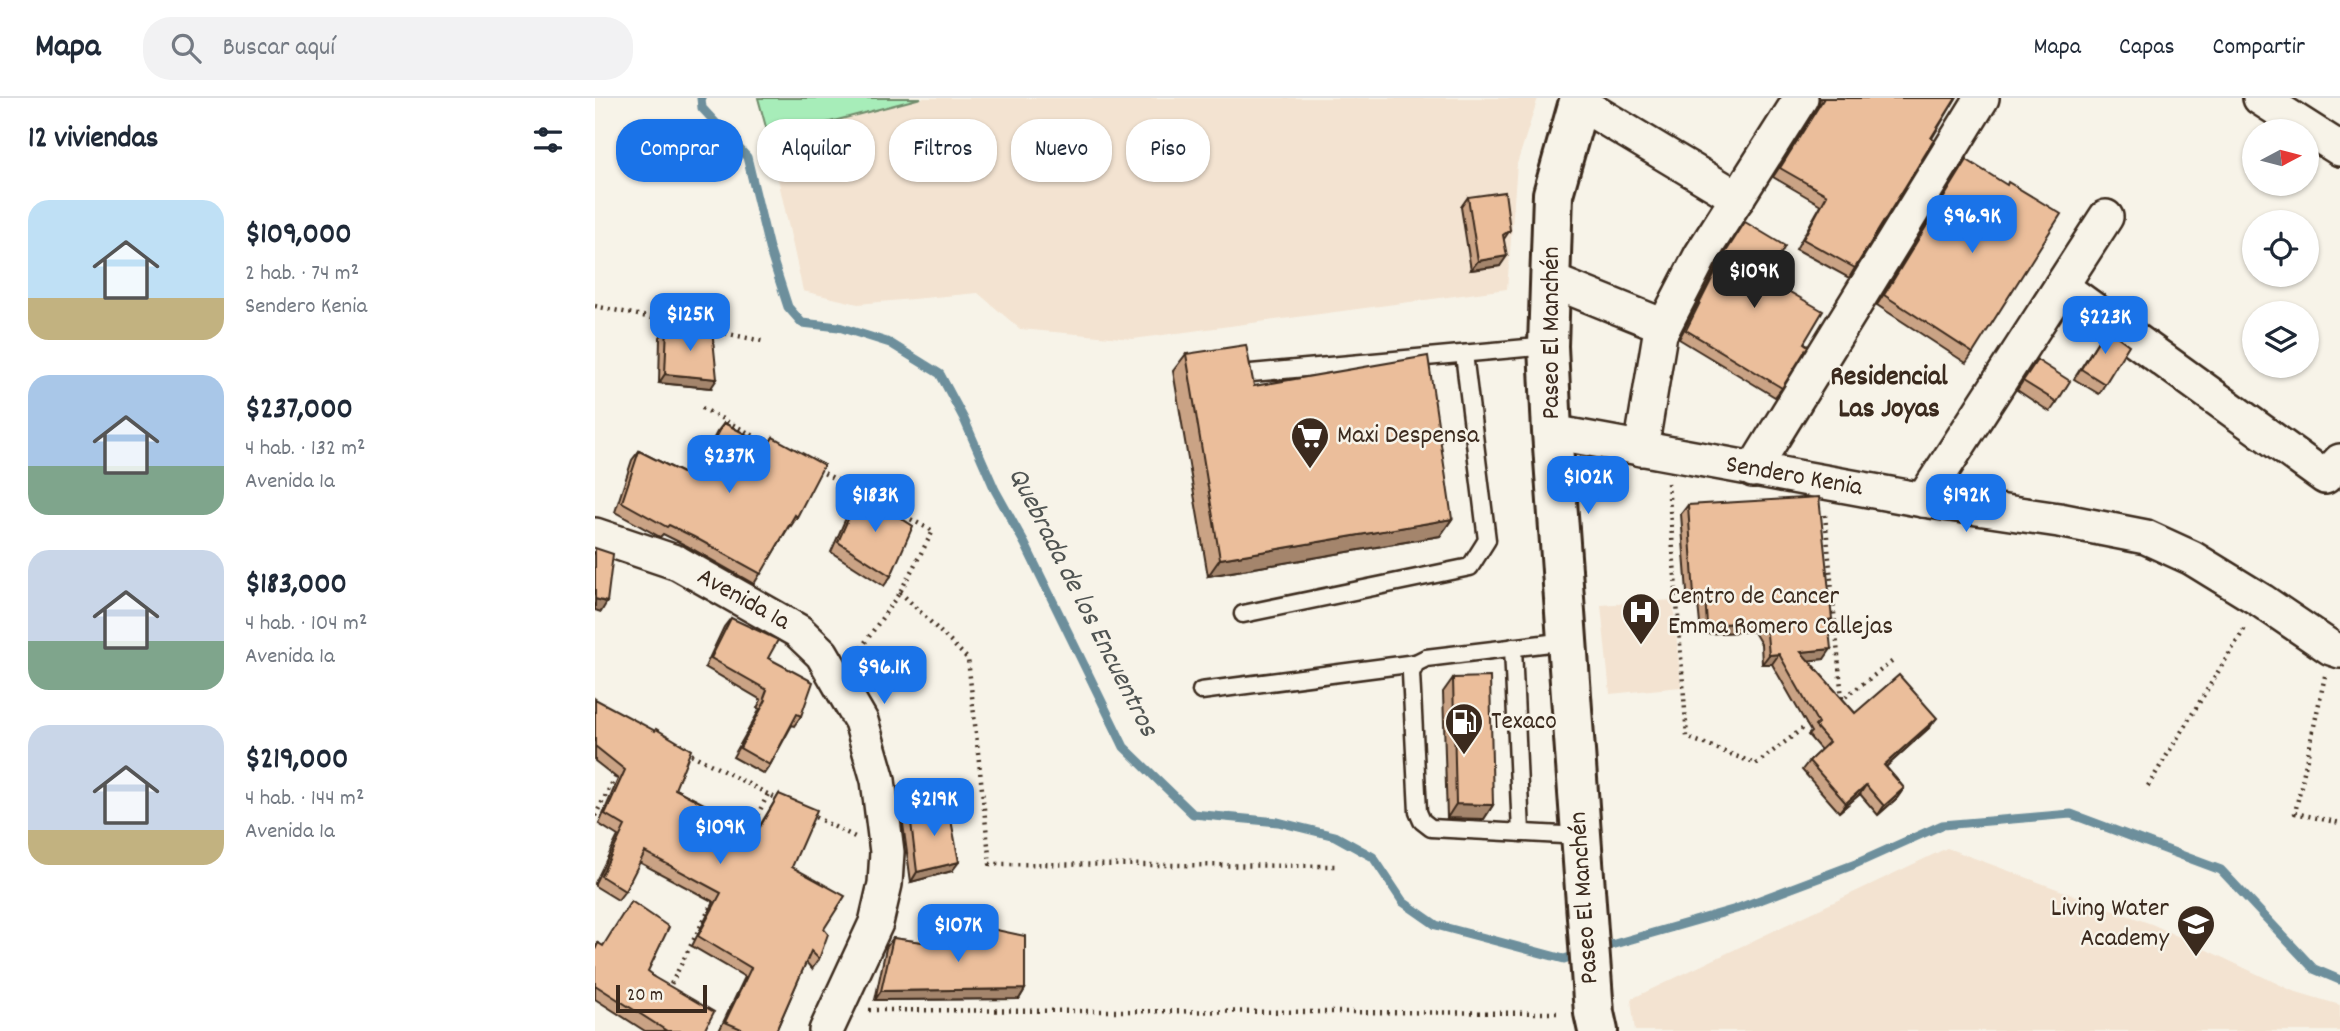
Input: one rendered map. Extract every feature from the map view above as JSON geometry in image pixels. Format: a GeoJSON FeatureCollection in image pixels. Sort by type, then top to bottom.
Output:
{"type":"FeatureCollection","features":[{"type":"Feature","properties":{"kind":"street"},"geometry":{"type":"LineString","coordinates":[[1653,452],[1660,334],[1702,255],[1801,98]]}},
{"type":"Feature","properties":{"kind":"street"},"geometry":{"type":"LineString","coordinates":[[1753,470],[1982,98]]}},
{"type":"Feature","properties":{"kind":"street"},"geometry":{"type":"LineString","coordinates":[[2260,98],[2340,149]]}},
{"type":"Feature","properties":{"kind":"street"},"geometry":{"type":"LineString","coordinates":[[1579,100],[1738,198]]}},
{"type":"Feature","properties":{"kind":"street","name":"Paseo El Manchén"},"geometry":{"type":"LineString","coordinates":[[1579,100],[1553,194],[1548,346],[1552,432],[1596,1022]]}},
{"type":"Feature","properties":{"kind":"street"},"geometry":{"type":"LineString","coordinates":[[1923,500],[2106,217]]}},
{"type":"Feature","properties":{"kind":"street"},"geometry":{"type":"LineString","coordinates":[[1551,280],[1664,326]]}},
{"type":"Feature","properties":{"kind":"street"},"geometry":{"type":"LineString","coordinates":[[2061,286],[2325,477],[2340,461]]}},
{"type":"Feature","properties":{"kind":"street","name":"Sendero Kenia"},"geometry":{"type":"LineString","coordinates":[[1552,432],[1753,470],[1923,500],[2071,522],[2146,537],[2192,558],[2336,650]]}},
{"type":"Feature","properties":{"kind":"street","name":"Avenida 1a"},"geometry":{"type":"LineString","coordinates":[[595,535],[678,563],[798,631],[822,654],[861,720],[878,780],[887,852],[885,884],[876,923],[831,1021]]}},
{"type":"Feature","properties":{"kind":"lane"},"geometry":{"type":"LineString","coordinates":[[1251,373],[1548,346]]}},
{"type":"Feature","properties":{"kind":"lane"},"geometry":{"type":"LineString","coordinates":[[1243,614],[1470,567],[1487,540],[1464,354]]}},
{"type":"Feature","properties":{"kind":"lane"},"geometry":{"type":"LineString","coordinates":[[1201,691],[1416,663],[1426,658],[1567,641]]}},
{"type":"Feature","properties":{"kind":"lane"},"geometry":{"type":"LineString","coordinates":[[1513,648],[1521,833]]}},
{"type":"Feature","properties":{"kind":"lane"},"geometry":{"type":"LineString","coordinates":[[1416,663],[1411,673],[1418,811],[1422,821],[1431,828],[1581,836]]}},
{"type":"Feature","properties":{"kind":"path"},"geometry":{"type":"LineString","coordinates":[[595,306],[762,341]]}},
{"type":"Feature","properties":{"kind":"path"},"geometry":{"type":"LineString","coordinates":[[702,408],[775,447]]}},
{"type":"Feature","properties":{"kind":"path"},"geometry":{"type":"LineString","coordinates":[[1653,452],[1687,737],[1756,764],[1821,715]]}},
{"type":"Feature","properties":{"kind":"path"},"geometry":{"type":"LineString","coordinates":[[811,466],[933,531],[900,592],[839,681]]}},
{"type":"Feature","properties":{"kind":"path"},"geometry":{"type":"LineString","coordinates":[[1822,482],[1842,699]]}},
{"type":"Feature","properties":{"kind":"path"},"geometry":{"type":"LineString","coordinates":[[900,592],[968,659],[990,864],[1335,866]]}},
{"type":"Feature","properties":{"kind":"path"},"geometry":{"type":"LineString","coordinates":[[2148,786],[2262,601]]}},
{"type":"Feature","properties":{"kind":"path"},"geometry":{"type":"LineString","coordinates":[[2336,650],[2295,813],[2340,823]]}},
{"type":"Feature","properties":{"kind":"path"},"geometry":{"type":"LineString","coordinates":[[1832,707],[1893,661]]}},
{"type":"Feature","properties":{"kind":"path"},"geometry":{"type":"LineString","coordinates":[[676,746],[780,800]]}},
{"type":"Feature","properties":{"kind":"path"},"geometry":{"type":"LineString","coordinates":[[595,816],[624,761]]}},
{"type":"Feature","properties":{"kind":"path"},"geometry":{"type":"LineString","coordinates":[[743,844],[768,794]]}},
{"type":"Feature","properties":{"kind":"path"},"geometry":{"type":"LineString","coordinates":[[804,811],[887,852]]}},
{"type":"Feature","properties":{"kind":"path"},"geometry":{"type":"LineString","coordinates":[[667,994],[717,894]]}},
{"type":"Feature","properties":{"kind":"path"},"geometry":{"type":"LineString","coordinates":[[831,1021],[1596,1022]]}},
{"type":"Feature","properties":{"kind":"shaded area"},"geometry":{"type":"Polygon","coordinates":[[[758,98],[1538,98],[1517,164],[1507,289],[1133,339],[1020,329],[978,293],[858,304],[803,291],[779,182],[875,182],[875,119],[764,119],[758,98]]]}},
{"type":"Feature","properties":{"kind":"shaded area","name":"Centro de Cancer Emma Romero Callejas"},"geometry":{"type":"Polygon","coordinates":[[[1673,600],[1681,687],[1610,694],[1601,605],[1673,600]]]}},
{"type":"Feature","properties":{"kind":"shaded area"},"geometry":{"type":"Polygon","coordinates":[[[1947,848],[2154,925],[2293,991],[2340,1005],[2340,1031],[1635,1031],[1631,999],[1947,848]]]}},
{"type":"Feature","properties":{"kind":"green space"},"geometry":{"type":"Polygon","coordinates":[[[758,98],[921,98],[841,119],[764,119],[758,98]]]}},
{"type":"Feature","properties":{"kind":"building"},"geometry":{"type":"Polygon","coordinates":[[[1824,98],[1956,98],[1931,138],[1934,140],[1855,268],[1803,239],[1827,195],[1780,168],[1824,98]]]}},
{"type":"Feature","properties":{"kind":"building"},"geometry":{"type":"Polygon","coordinates":[[[1967,160],[2061,214],[1973,353],[1884,295],[1967,160]]]}},
{"type":"Feature","properties":{"kind":"building"},"geometry":{"type":"Polygon","coordinates":[[[1505,192],[1510,230],[1503,235],[1507,256],[1478,261],[1468,197],[1505,192]]]}},
{"type":"Feature","properties":{"kind":"building"},"geometry":{"type":"Polygon","coordinates":[[[1745,222],[1785,246],[1767,279],[1823,311],[1804,343],[1808,346],[1782,388],[1686,330],[1724,255],[1745,222]]]}},
{"type":"Feature","properties":{"kind":"building"},"geometry":{"type":"Polygon","coordinates":[[[667,327],[712,329],[717,379],[665,374],[667,327]]]}},
{"type":"Feature","properties":{"kind":"building"},"geometry":{"type":"Polygon","coordinates":[[[2106,328],[2129,345],[2105,384],[2081,369],[2106,328]]]}},
{"type":"Feature","properties":{"kind":"building","name":"Maxi Despensa"},"geometry":{"type":"Polygon","coordinates":[[[1246,345],[1254,386],[1428,356],[1452,519],[1220,559],[1186,354],[1246,345]]]}},
{"type":"Feature","properties":{"kind":"building"},"geometry":{"type":"Polygon","coordinates":[[[2037,360],[2070,381],[2057,402],[2023,381],[2037,360]]]}},
{"type":"Feature","properties":{"kind":"building"},"geometry":{"type":"Polygon","coordinates":[[[724,423],[768,446],[773,437],[824,465],[797,517],[795,515],[761,574],[622,502],[639,451],[694,479],[724,423]]]}},
{"type":"Feature","properties":{"kind":"building"},"geometry":{"type":"Polygon","coordinates":[[[860,492],[913,526],[891,576],[838,542],[860,492]]]}},
{"type":"Feature","properties":{"kind":"building"},"geometry":{"type":"Polygon","coordinates":[[[1819,497],[1832,619],[1828,620],[1831,649],[1801,652],[1855,713],[1899,675],[1937,718],[1884,765],[1904,788],[1884,806],[1866,785],[1846,803],[1809,761],[1829,742],[1815,726],[1818,723],[1779,654],[1769,655],[1767,634],[1762,625],[1766,621],[1707,625],[1705,595],[1694,596],[1688,505],[1819,497]]]}},
{"type":"Feature","properties":{"kind":"building"},"geometry":{"type":"Polygon","coordinates":[[[595,548],[613,554],[607,602],[595,599],[595,548]]]}},
{"type":"Feature","properties":{"kind":"building"},"geometry":{"type":"Polygon","coordinates":[[[731,618],[778,640],[768,658],[813,682],[801,716],[797,714],[770,765],[740,748],[766,700],[764,698],[767,690],[711,658],[731,618]]]}},
{"type":"Feature","properties":{"kind":"building","name":"Texaco"},"geometry":{"type":"Polygon","coordinates":[[[1490,677],[1493,805],[1456,804],[1453,678],[1490,677]]]}},
{"type":"Feature","properties":{"kind":"building"},"geometry":{"type":"Polygon","coordinates":[[[595,699],[655,731],[656,729],[691,750],[675,789],[757,832],[779,794],[817,810],[792,867],[845,896],[824,929],[828,934],[819,959],[811,951],[776,1031],[746,1031],[725,1022],[751,968],[698,936],[721,893],[645,852],[625,891],[601,876],[625,826],[605,814],[625,770],[595,746],[595,699]]]}},
{"type":"Feature","properties":{"kind":"building"},"geometry":{"type":"Polygon","coordinates":[[[948,804],[959,862],[917,872],[910,814],[948,804]]]}},
{"type":"Feature","properties":{"kind":"building"},"geometry":{"type":"Polygon","coordinates":[[[631,901],[669,927],[648,971],[652,976],[714,1012],[704,1031],[667,1031],[595,985],[595,950],[598,943],[603,946],[631,901]]]}},
{"type":"Feature","properties":{"kind":"building"},"geometry":{"type":"Polygon","coordinates":[[[987,928],[1025,936],[1025,989],[881,991],[893,938],[936,944],[987,939],[987,928]]]}},
{"type":"Feature","properties":{"kind":"waterway","name":"Quebrada de los Encuentros"},"geometry":{"type":"LineString","coordinates":[[701,98],[702,108],[747,157],[769,248],[788,307],[802,323],[839,327],[890,343],[940,374],[1124,747],[1193,814],[1278,822],[1335,836],[1373,857],[1403,902],[1436,925],[1564,959],[1580,954]]}},
{"type":"Feature","properties":{"kind":"waterway","name":"Quebrada de los Encuentros"},"geometry":{"type":"LineString","coordinates":[[1597,949],[1736,909],[1853,865],[1942,825],[2071,814],[2221,870],[2314,969],[2340,980]]}},
{"type":"Feature","properties":{"kind":"place","name":"Maxi Despensa"},"geometry":{"type":"Point","coordinates":[1310,470]}},
{"type":"Feature","properties":{"kind":"place","name":"Centro de Cancer Emma Romero Callejas"},"geometry":{"type":"Point","coordinates":[1641,646]}},
{"type":"Feature","properties":{"kind":"place","name":"Texaco"},"geometry":{"type":"Point","coordinates":[1464,756]}},
{"type":"Feature","properties":{"kind":"place","name":"Living Water Academy"},"geometry":{"type":"Point","coordinates":[2196,958]}},
{"type":"Feature","properties":{"kind":"district","name":"Residencial Las Joyas"},"geometry":{"type":"Point","coordinates":[1889,395]}}]}
